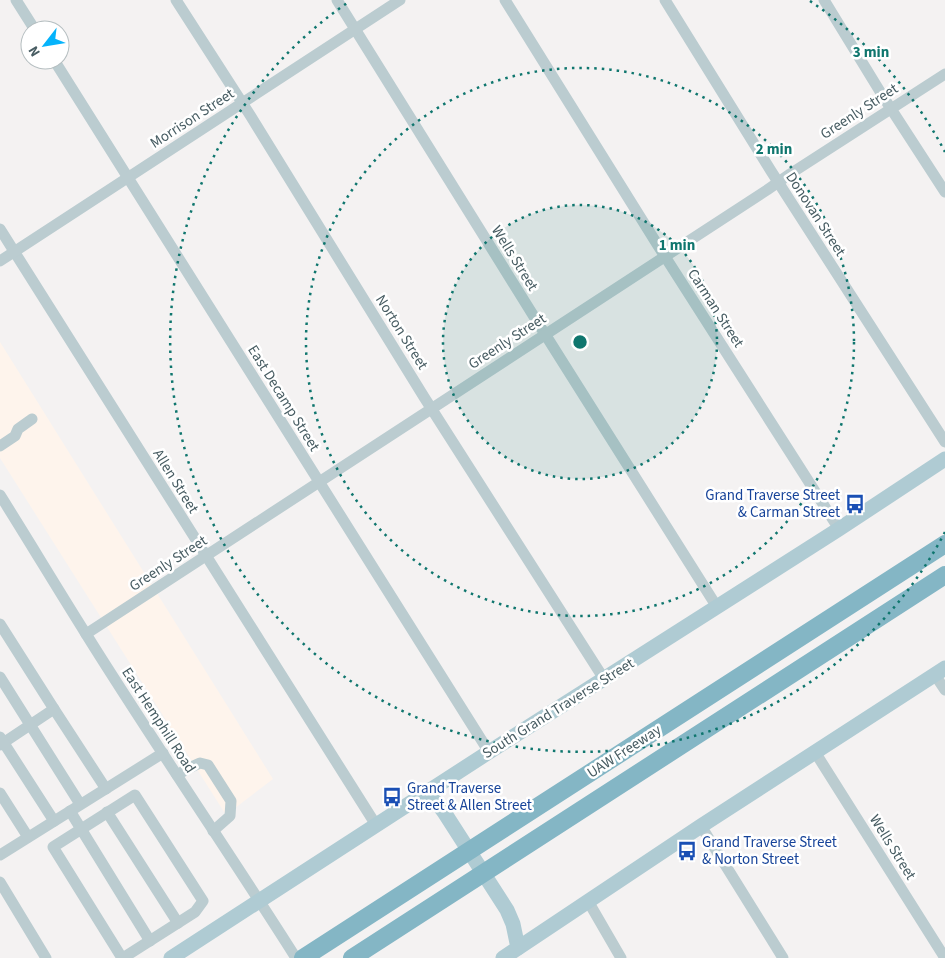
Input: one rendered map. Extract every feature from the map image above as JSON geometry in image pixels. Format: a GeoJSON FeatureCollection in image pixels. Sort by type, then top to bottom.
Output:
{"type":"FeatureCollection","features":[{"type":"Feature","properties":{"kind":"highway","name":"UAW Freeway"},"geometry":{"type":"LineString","coordinates":[[303,958],[945,544]]}},
{"type":"Feature","properties":{"kind":"highway","name":"UAW Freeway"},"geometry":{"type":"LineString","coordinates":[[352,958],[945,575]]}},
{"type":"Feature","properties":{"kind":"main road","name":"South Grand Traverse Street"},"geometry":{"type":"LineString","coordinates":[[171,958],[945,459]]}},
{"type":"Feature","properties":{"kind":"main road"},"geometry":{"type":"LineString","coordinates":[[503,958],[701,826],[940,671]]}},
{"type":"Feature","properties":{"kind":"main road"},"geometry":{"type":"LineString","coordinates":[[424,794],[438,804],[444,812],[507,910],[513,924],[518,948]]}},
{"type":"Feature","properties":{"kind":"street"},"geometry":{"type":"LineString","coordinates":[[16,0],[29,20]]}},
{"type":"Feature","properties":{"kind":"street","name":"Norton Street"},"geometry":{"type":"LineString","coordinates":[[176,0],[241,104],[250,115],[432,409],[604,679]]}},
{"type":"Feature","properties":{"kind":"street","name":"Wells Street"},"geometry":{"type":"LineString","coordinates":[[337,0],[717,607]]}},
{"type":"Feature","properties":{"kind":"street","name":"Morrison Street"},"geometry":{"type":"LineString","coordinates":[[0,261],[400,0]]}},
{"type":"Feature","properties":{"kind":"street","name":"Carman Street"},"geometry":{"type":"LineString","coordinates":[[505,0],[839,529]]}},
{"type":"Feature","properties":{"kind":"street","name":"Donovan Street"},"geometry":{"type":"LineString","coordinates":[[664,0],[945,442]]}},
{"type":"Feature","properties":{"kind":"street"},"geometry":{"type":"LineString","coordinates":[[824,0],[945,192]]}},
{"type":"Feature","properties":{"kind":"street","name":"East Decamp Street"},"geometry":{"type":"LineString","coordinates":[[60,70],[489,752]]}},
{"type":"Feature","properties":{"kind":"street","name":"Greenly Street"},"geometry":{"type":"LineString","coordinates":[[86,634],[945,74]]}},
{"type":"Feature","properties":{"kind":"street","name":"Allen Street"},"geometry":{"type":"LineString","coordinates":[[0,229],[376,825]]}},
{"type":"Feature","properties":{"kind":"street"},"geometry":{"type":"LineString","coordinates":[[0,446],[16,436],[18,429],[32,419]]}},
{"type":"Feature","properties":{"kind":"street","name":"East Hemphill Road"},"geometry":{"type":"LineString","coordinates":[[0,495],[86,634],[296,958]]}},
{"type":"Feature","properties":{"kind":"street"},"geometry":{"type":"LineString","coordinates":[[0,624],[106,789]]}},
{"type":"Feature","properties":{"kind":"street"},"geometry":{"type":"LineString","coordinates":[[940,671],[945,690]]}},
{"type":"Feature","properties":{"kind":"street"},"geometry":{"type":"LineString","coordinates":[[0,677],[80,804]]}},
{"type":"Feature","properties":{"kind":"street"},"geometry":{"type":"LineString","coordinates":[[54,709],[1,741],[54,821]]}},
{"type":"Feature","properties":{"kind":"street","name":"Wells Street"},"geometry":{"type":"LineString","coordinates":[[815,752],[945,958]]}},
{"type":"Feature","properties":{"kind":"street"},"geometry":{"type":"LineString","coordinates":[[1,851],[28,837],[163,753]]}},
{"type":"Feature","properties":{"kind":"street"},"geometry":{"type":"LineString","coordinates":[[177,775],[200,763],[208,765],[231,801],[230,816],[213,831]]}},
{"type":"Feature","properties":{"kind":"street"},"geometry":{"type":"LineString","coordinates":[[0,793],[28,837]]}},
{"type":"Feature","properties":{"kind":"street"},"geometry":{"type":"LineString","coordinates":[[135,795],[203,901],[195,912],[123,958],[52,847],[107,812],[135,795]]}},
{"type":"Feature","properties":{"kind":"street"},"geometry":{"type":"LineString","coordinates":[[70,811],[150,941]]}},
{"type":"Feature","properties":{"kind":"street"},"geometry":{"type":"LineString","coordinates":[[107,812],[178,923]]}},
{"type":"Feature","properties":{"kind":"street"},"geometry":{"type":"LineString","coordinates":[[701,826],[783,958]]}},
{"type":"Feature","properties":{"kind":"street"},"geometry":{"type":"LineString","coordinates":[[0,882],[46,958]]}},
{"type":"Feature","properties":{"kind":"street"},"geometry":{"type":"LineString","coordinates":[[588,901],[621,958]]}},
{"type":"Feature","properties":{"kind":"shaded area"},"geometry":{"type":"Polygon","coordinates":[[[0,342],[273,779],[226,815],[0,458],[0,342]]]}},
{"type":"Feature","properties":{"kind":"place","name":"Grand Traverse Street & Carman Street"},"geometry":{"type":"Point","coordinates":[855,504]}},
{"type":"Feature","properties":{"kind":"place","name":"Grand Traverse Street & Allen Street"},"geometry":{"type":"Point","coordinates":[392,797]}},
{"type":"Feature","properties":{"kind":"place","name":"Grand Traverse Street & Norton Street"},"geometry":{"type":"Point","coordinates":[687,851]}}]}
